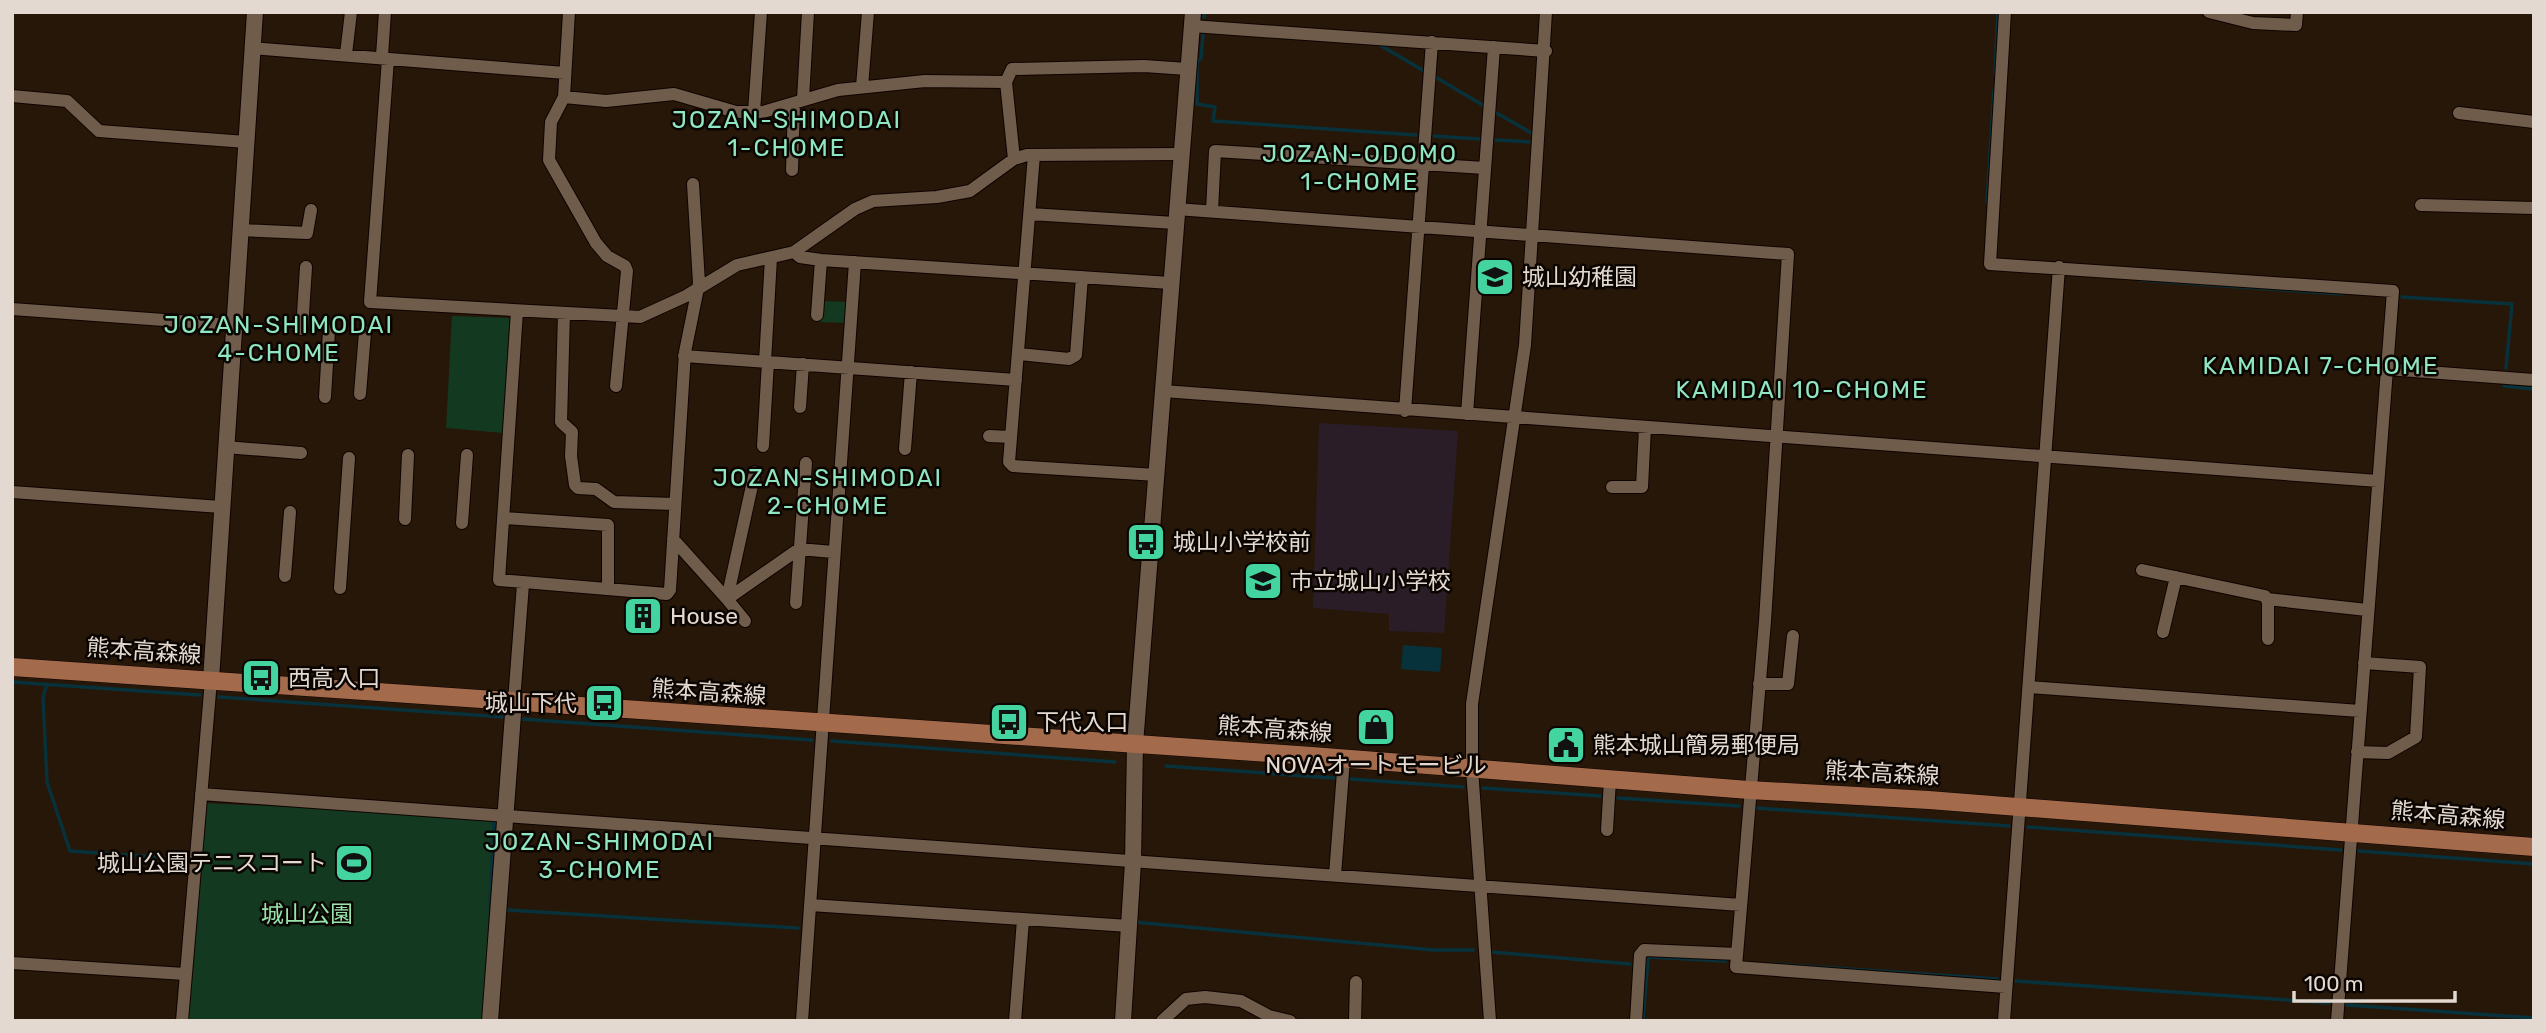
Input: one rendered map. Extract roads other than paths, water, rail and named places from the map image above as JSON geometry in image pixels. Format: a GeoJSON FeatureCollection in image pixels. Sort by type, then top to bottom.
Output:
{"type":"FeatureCollection","features":[{"type":"Feature","properties":{"kind":"main road","name":"熊本高森線"},"geometry":{"type":"LineString","coordinates":[[12,667],[2020,807],[2534,847]]}},
{"type":"Feature","properties":{"kind":"street"},"geometry":{"type":"LineString","coordinates":[[182,1021],[211,680],[255,12]]}},
{"type":"Feature","properties":{"kind":"street"},"geometry":{"type":"LineString","coordinates":[[346,54],[351,12]]}},
{"type":"Feature","properties":{"kind":"street"},"geometry":{"type":"LineString","coordinates":[[385,12],[385,58],[370,302],[646,315],[737,265],[794,251],[855,209],[873,201],[937,197],[970,191],[1014,159],[1034,155],[1181,154]]}},
{"type":"Feature","properties":{"kind":"street"},"geometry":{"type":"LineString","coordinates":[[569,12],[564,97],[551,122],[549,160],[596,243],[607,256],[625,266],[616,386]]}},
{"type":"Feature","properties":{"kind":"street"},"geometry":{"type":"LineString","coordinates":[[754,112],[761,12]]}},
{"type":"Feature","properties":{"kind":"street"},"geometry":{"type":"LineString","coordinates":[[792,170],[808,12]]}},
{"type":"Feature","properties":{"kind":"street"},"geometry":{"type":"LineString","coordinates":[[862,87],[868,12]]}},
{"type":"Feature","properties":{"kind":"street"},"geometry":{"type":"LineString","coordinates":[[1490,1021],[1472,769],[1472,704],[1525,345],[1546,51],[1546,12]]}},
{"type":"Feature","properties":{"kind":"street"},"geometry":{"type":"LineString","coordinates":[[2006,12],[1990,264],[2393,291],[2337,1021]]}},
{"type":"Feature","properties":{"kind":"street"},"geometry":{"type":"LineString","coordinates":[[2208,12],[2269,25],[2296,25],[2297,12]]}},
{"type":"Feature","properties":{"kind":"street"},"geometry":{"type":"LineString","coordinates":[[1123,1021],[1133,862],[1135,744],[1192,19],[1546,51]]}},
{"type":"Feature","properties":{"kind":"street"},"geometry":{"type":"LineString","coordinates":[[1405,411],[1432,42]]}},
{"type":"Feature","properties":{"kind":"street"},"geometry":{"type":"LineString","coordinates":[[1467,414],[1494,47]]}},
{"type":"Feature","properties":{"kind":"street"},"geometry":{"type":"LineString","coordinates":[[252,48],[565,73]]}},
{"type":"Feature","properties":{"kind":"street"},"geometry":{"type":"LineString","coordinates":[[1014,159],[1006,82],[1012,69],[1144,66],[1187,69]]}},
{"type":"Feature","properties":{"kind":"street"},"geometry":{"type":"LineString","coordinates":[[564,97],[606,102],[674,94],[736,112],[754,112],[824,92],[862,87],[925,81],[1006,82]]}},
{"type":"Feature","properties":{"kind":"street"},"geometry":{"type":"LineString","coordinates":[[12,96],[67,101],[99,131],[246,142]]}},
{"type":"Feature","properties":{"kind":"street"},"geometry":{"type":"LineString","coordinates":[[2459,113],[2534,122]]}},
{"type":"Feature","properties":{"kind":"street"},"geometry":{"type":"LineString","coordinates":[[1212,211],[1215,151],[1485,168]]}},
{"type":"Feature","properties":{"kind":"street"},"geometry":{"type":"LineString","coordinates":[[1034,155],[1009,462],[1013,466],[1157,475]]}},
{"type":"Feature","properties":{"kind":"street"},"geometry":{"type":"LineString","coordinates":[[517,311],[499,580],[667,594],[670,590],[684,356],[697,289],[693,184]]}},
{"type":"Feature","properties":{"kind":"street"},"geometry":{"type":"LineString","coordinates":[[2421,205],[2534,208]]}},
{"type":"Feature","properties":{"kind":"street"},"geometry":{"type":"LineString","coordinates":[[240,230],[307,233],[311,209]]}},
{"type":"Feature","properties":{"kind":"street"},"geometry":{"type":"LineString","coordinates":[[1030,214],[1176,216],[1212,211],[1788,254],[1759,684],[1736,967],[2007,988]]}},
{"type":"Feature","properties":{"kind":"street"},"geometry":{"type":"LineString","coordinates":[[794,251],[800,257],[821,260],[1170,283]]}},
{"type":"Feature","properties":{"kind":"street"},"geometry":{"type":"LineString","coordinates":[[763,446],[771,258]]}},
{"type":"Feature","properties":{"kind":"street"},"geometry":{"type":"LineString","coordinates":[[817,314],[821,260]]}},
{"type":"Feature","properties":{"kind":"street"},"geometry":{"type":"LineString","coordinates":[[802,1021],[855,262]]}},
{"type":"Feature","properties":{"kind":"street"},"geometry":{"type":"LineString","coordinates":[[302,329],[306,267]]}},
{"type":"Feature","properties":{"kind":"street"},"geometry":{"type":"LineString","coordinates":[[2004,1021],[2059,267]]}},
{"type":"Feature","properties":{"kind":"street"},"geometry":{"type":"LineString","coordinates":[[1019,354],[1069,359],[1076,355],[1082,277]]}},
{"type":"Feature","properties":{"kind":"street"},"geometry":{"type":"LineString","coordinates":[[12,309],[233,325]]}},
{"type":"Feature","properties":{"kind":"street"},"geometry":{"type":"LineString","coordinates":[[564,313],[561,422],[572,432],[570,456],[575,485],[596,489],[614,502],[674,504]]}},
{"type":"Feature","properties":{"kind":"street"},"geometry":{"type":"LineString","coordinates":[[325,397],[329,331]]}},
{"type":"Feature","properties":{"kind":"street"},"geometry":{"type":"LineString","coordinates":[[360,394],[365,332]]}},
{"type":"Feature","properties":{"kind":"street"},"geometry":{"type":"LineString","coordinates":[[684,356],[1016,380]]}},
{"type":"Feature","properties":{"kind":"street"},"geometry":{"type":"LineString","coordinates":[[800,407],[803,365]]}},
{"type":"Feature","properties":{"kind":"street"},"geometry":{"type":"LineString","coordinates":[[2387,369],[2534,380]]}},
{"type":"Feature","properties":{"kind":"street"},"geometry":{"type":"LineString","coordinates":[[905,449],[911,372]]}},
{"type":"Feature","properties":{"kind":"street"},"geometry":{"type":"LineString","coordinates":[[1163,391],[1405,411],[1513,416],[1775,439],[2378,481]]}},
{"type":"Feature","properties":{"kind":"street"},"geometry":{"type":"LineString","coordinates":[[1612,487],[1642,487],[1646,427]]}},
{"type":"Feature","properties":{"kind":"street"},"geometry":{"type":"LineString","coordinates":[[989,436],[1011,437]]}},
{"type":"Feature","properties":{"kind":"street"},"geometry":{"type":"LineString","coordinates":[[225,447],[301,453]]}},
{"type":"Feature","properties":{"kind":"street"},"geometry":{"type":"LineString","coordinates":[[462,523],[467,454]]}},
{"type":"Feature","properties":{"kind":"street"},"geometry":{"type":"LineString","coordinates":[[405,519],[408,455]]}},
{"type":"Feature","properties":{"kind":"street"},"geometry":{"type":"LineString","coordinates":[[340,588],[349,458]]}},
{"type":"Feature","properties":{"kind":"street"},"geometry":{"type":"LineString","coordinates":[[796,603],[806,463]]}},
{"type":"Feature","properties":{"kind":"street"},"geometry":{"type":"LineString","coordinates":[[727,599],[755,472]]}},
{"type":"Feature","properties":{"kind":"street"},"geometry":{"type":"LineString","coordinates":[[12,492],[221,507]]}},
{"type":"Feature","properties":{"kind":"street"},"geometry":{"type":"LineString","coordinates":[[285,576],[290,512]]}},
{"type":"Feature","properties":{"kind":"street"},"geometry":{"type":"LineString","coordinates":[[504,518],[608,525],[608,589]]}},
{"type":"Feature","properties":{"kind":"street"},"geometry":{"type":"LineString","coordinates":[[673,539],[745,621]]}},
{"type":"Feature","properties":{"kind":"street"},"geometry":{"type":"LineString","coordinates":[[727,599],[799,550],[833,552]]}},
{"type":"Feature","properties":{"kind":"street"},"geometry":{"type":"LineString","coordinates":[[2142,570],[2216,584],[2267,599],[2367,610]]}},
{"type":"Feature","properties":{"kind":"street"},"geometry":{"type":"LineString","coordinates":[[2163,632],[2176,577]]}},
{"type":"Feature","properties":{"kind":"street"},"geometry":{"type":"LineString","coordinates":[[490,1021],[523,584]]}},
{"type":"Feature","properties":{"kind":"street"},"geometry":{"type":"LineString","coordinates":[[2267,599],[2268,639]]}},
{"type":"Feature","properties":{"kind":"street"},"geometry":{"type":"LineString","coordinates":[[1759,684],[1788,684],[1793,636]]}},
{"type":"Feature","properties":{"kind":"street"},"geometry":{"type":"LineString","coordinates":[[2357,752],[2388,753],[2416,737],[2420,667],[2364,663]]}},
{"type":"Feature","properties":{"kind":"street"},"geometry":{"type":"LineString","coordinates":[[2030,687],[2360,711]]}},
{"type":"Feature","properties":{"kind":"street"},"geometry":{"type":"LineString","coordinates":[[1335,876],[1344,759]]}},
{"type":"Feature","properties":{"kind":"street"},"geometry":{"type":"LineString","coordinates":[[1607,830],[1610,780]]}},
{"type":"Feature","properties":{"kind":"street"},"geometry":{"type":"LineString","coordinates":[[201,794],[1741,905]]}},
{"type":"Feature","properties":{"kind":"street"},"geometry":{"type":"LineString","coordinates":[[810,905],[1129,926]]}},
{"type":"Feature","properties":{"kind":"street"},"geometry":{"type":"LineString","coordinates":[[1015,1021],[1023,920]]}},
{"type":"Feature","properties":{"kind":"street"},"geometry":{"type":"LineString","coordinates":[[1636,1021],[1640,955],[1644,950],[1737,954]]}},
{"type":"Feature","properties":{"kind":"street"},"geometry":{"type":"LineString","coordinates":[[12,963],[185,974]]}},
{"type":"Feature","properties":{"kind":"street"},"geometry":{"type":"LineString","coordinates":[[1355,1021],[1356,982]]}},
{"type":"Feature","properties":{"kind":"street"},"geometry":{"type":"LineString","coordinates":[[1162,1021],[1186,999],[1205,997],[1241,1002],[1269,1016],[1290,1021]]}},
{"type":"Feature","properties":{"kind":"water"},"geometry":{"type":"Polygon","coordinates":[[[1403,645],[1442,648],[1440,672],[1401,669],[1403,645]]]}},
{"type":"Feature","properties":{"kind":"waterway"},"geometry":{"type":"LineString","coordinates":[[1204,17],[1205,12]]}},
{"type":"Feature","properties":{"kind":"waterway"},"geometry":{"type":"LineString","coordinates":[[1995,74],[1998,12]]}},
{"type":"Feature","properties":{"kind":"waterway"},"geometry":{"type":"LineString","coordinates":[[1203,35],[1201,58],[1197,63],[1197,104],[1215,107],[1213,121],[1416,135]]}},
{"type":"Feature","properties":{"kind":"waterway"},"geometry":{"type":"LineString","coordinates":[[1378,44],[1426,72]]}},
{"type":"Feature","properties":{"kind":"waterway"},"geometry":{"type":"LineString","coordinates":[[1432,75],[1486,107]]}},
{"type":"Feature","properties":{"kind":"waterway"},"geometry":{"type":"LineString","coordinates":[[1987,203],[1994,90]]}},
{"type":"Feature","properties":{"kind":"waterway"},"geometry":{"type":"LineString","coordinates":[[1493,111],[1535,135]]}},
{"type":"Feature","properties":{"kind":"waterway"},"geometry":{"type":"LineString","coordinates":[[1434,136],[1479,139]]}},
{"type":"Feature","properties":{"kind":"waterway"},"geometry":{"type":"LineString","coordinates":[[1496,140],[1529,142]]}},
{"type":"Feature","properties":{"kind":"waterway"},"geometry":{"type":"LineString","coordinates":[[2140,280],[2342,294]]}},
{"type":"Feature","properties":{"kind":"waterway"},"geometry":{"type":"LineString","coordinates":[[2402,297],[2512,304],[2506,368]]}},
{"type":"Feature","properties":{"kind":"waterway"},"geometry":{"type":"LineString","coordinates":[[2504,386],[2534,389]]}},
{"type":"Feature","properties":{"kind":"waterway"},"geometry":{"type":"LineString","coordinates":[[12,682],[200,695]]}},
{"type":"Feature","properties":{"kind":"waterway"},"geometry":{"type":"LineString","coordinates":[[47,684],[43,697],[47,782],[70,851],[185,859]]}},
{"type":"Feature","properties":{"kind":"waterway"},"geometry":{"type":"LineString","coordinates":[[219,697],[503,717]]}},
{"type":"Feature","properties":{"kind":"waterway"},"geometry":{"type":"LineString","coordinates":[[522,719],[812,740]]}},
{"type":"Feature","properties":{"kind":"waterway"},"geometry":{"type":"LineString","coordinates":[[832,741],[1115,762]]}},
{"type":"Feature","properties":{"kind":"waterway"},"geometry":{"type":"LineString","coordinates":[[1166,766],[1334,778]]}},
{"type":"Feature","properties":{"kind":"waterway"},"geometry":{"type":"LineString","coordinates":[[1351,779],[1463,787]]}},
{"type":"Feature","properties":{"kind":"waterway"},"geometry":{"type":"LineString","coordinates":[[1483,788],[1600,796]]}},
{"type":"Feature","properties":{"kind":"waterway"},"geometry":{"type":"LineString","coordinates":[[1618,798],[1739,806]]}},
{"type":"Feature","properties":{"kind":"waterway"},"geometry":{"type":"LineString","coordinates":[[1756,808],[2009,826]]}},
{"type":"Feature","properties":{"kind":"waterway"},"geometry":{"type":"LineString","coordinates":[[490,909],[494,821]]}},
{"type":"Feature","properties":{"kind":"waterway"},"geometry":{"type":"LineString","coordinates":[[2028,827],[2341,850]]}},
{"type":"Feature","properties":{"kind":"waterway"},"geometry":{"type":"LineString","coordinates":[[2359,851],[2534,864]]}},
{"type":"Feature","properties":{"kind":"waterway"},"geometry":{"type":"LineString","coordinates":[[507,910],[798,928]]}},
{"type":"Feature","properties":{"kind":"waterway"},"geometry":{"type":"LineString","coordinates":[[1134,922],[1434,950],[1473,950]]}},
{"type":"Feature","properties":{"kind":"waterway"},"geometry":{"type":"LineString","coordinates":[[1492,952],[1630,964]]}},
{"type":"Feature","properties":{"kind":"waterway"},"geometry":{"type":"LineString","coordinates":[[1643,1021],[1648,957],[1726,961]]}},
{"type":"Feature","properties":{"kind":"waterway"},"geometry":{"type":"LineString","coordinates":[[1773,964],[1997,979]]}},
{"type":"Feature","properties":{"kind":"waterway"},"geometry":{"type":"LineString","coordinates":[[2016,981],[2329,1003]]}},
{"type":"Feature","properties":{"kind":"waterway"},"geometry":{"type":"LineString","coordinates":[[2347,1005],[2534,1018]]}},
{"type":"Feature","properties":{"kind":"place","name":"城山幼稚園"},"geometry":{"type":"Point","coordinates":[1495,277]}},
{"type":"Feature","properties":{"kind":"place","name":"城山小学校前"},"geometry":{"type":"Point","coordinates":[1146,542]}},
{"type":"Feature","properties":{"kind":"place","name":"市立城山小学校"},"geometry":{"type":"Point","coordinates":[1263,581]}},
{"type":"Feature","properties":{"kind":"place","name":"House"},"geometry":{"type":"Point","coordinates":[643,616]}},
{"type":"Feature","properties":{"kind":"place","name":"西高入口"},"geometry":{"type":"Point","coordinates":[261,678]}},
{"type":"Feature","properties":{"kind":"place","name":"城山下代"},"geometry":{"type":"Point","coordinates":[604,703]}},
{"type":"Feature","properties":{"kind":"place","name":"下代入口"},"geometry":{"type":"Point","coordinates":[1009,722]}},
{"type":"Feature","properties":{"kind":"place","name":"NOVAオートモービル"},"geometry":{"type":"Point","coordinates":[1376,727]}},
{"type":"Feature","properties":{"kind":"place","name":"熊本城山簡易郵便局"},"geometry":{"type":"Point","coordinates":[1566,745]}},
{"type":"Feature","properties":{"kind":"place","name":"城山公園テニスコート"},"geometry":{"type":"Point","coordinates":[354,863]}},
{"type":"Feature","properties":{"kind":"district","name":"JOZAN-SHIMODAI 1-CHOME"},"geometry":{"type":"Point","coordinates":[787,134]}},
{"type":"Feature","properties":{"kind":"district","name":"JOZAN-ODOMO 1-CHOME"},"geometry":{"type":"Point","coordinates":[1360,168]}},
{"type":"Feature","properties":{"kind":"district","name":"JOZAN-SHIMODAI 4-CHOME"},"geometry":{"type":"Point","coordinates":[279,339]}},
{"type":"Feature","properties":{"kind":"district","name":"KAMIDAI 7-CHOME"},"geometry":{"type":"Point","coordinates":[2321,366]}},
{"type":"Feature","properties":{"kind":"district","name":"KAMIDAI 10-CHOME"},"geometry":{"type":"Point","coordinates":[1802,390]}},
{"type":"Feature","properties":{"kind":"district","name":"JOZAN-SHIMODAI 2-CHOME"},"geometry":{"type":"Point","coordinates":[828,492]}},
{"type":"Feature","properties":{"kind":"district","name":"JOZAN-SHIMODAI 3-CHOME"},"geometry":{"type":"Point","coordinates":[600,856]}},
{"type":"Feature","properties":{"kind":"park label","name":"城山公園"},"geometry":{"type":"Point","coordinates":[307,914]}}]}
